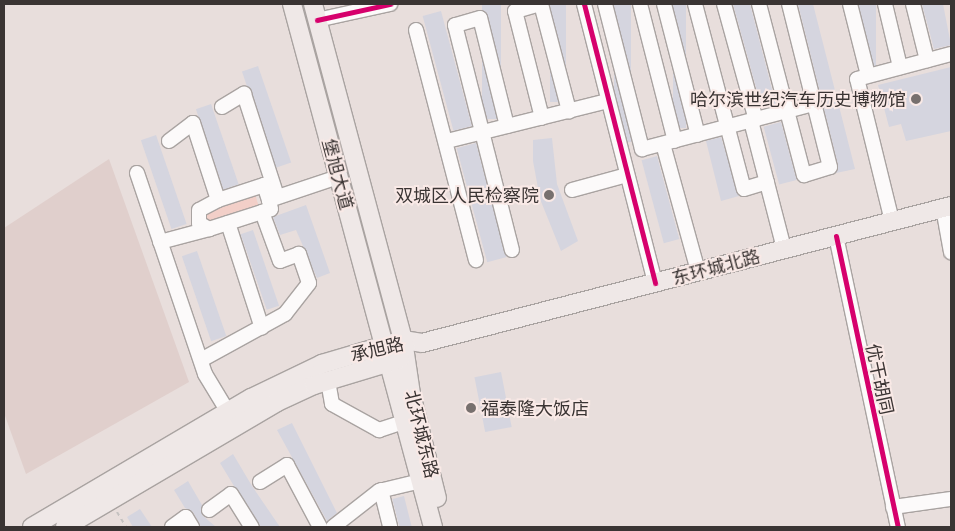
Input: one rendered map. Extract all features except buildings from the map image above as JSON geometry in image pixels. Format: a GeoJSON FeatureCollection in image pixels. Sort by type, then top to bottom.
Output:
{"type":"FeatureCollection","features":[{"type":"Feature","properties":{"kind":"main road","name":"堡旭大道"},"geometry":{"type":"LineString","coordinates":[[292,4],[383,344]]}},
{"type":"Feature","properties":{"kind":"main road","name":"堡旭大道"},"geometry":{"type":"LineString","coordinates":[[315,12],[403,340]]}},
{"type":"Feature","properties":{"kind":"main road","name":"东环城北路"},"geometry":{"type":"LineString","coordinates":[[422,343],[947,207]]}},
{"type":"Feature","properties":{"kind":"main road","name":"承旭路"},"geometry":{"type":"LineString","coordinates":[[32,527],[288,378],[383,344],[403,340],[422,343]]}},
{"type":"Feature","properties":{"kind":"main road","name":"北环城东路"},"geometry":{"type":"LineString","coordinates":[[403,340],[433,527]]}},
{"type":"Feature","properties":{"kind":"main road","name":"承旭路"},"geometry":{"type":"LineString","coordinates":[[65,527],[277,402],[328,381],[406,358],[422,343]]}},
{"type":"Feature","properties":{"kind":"main road","name":"北环城东路"},"geometry":{"type":"LineString","coordinates":[[383,344],[404,422],[445,527]]}},
{"type":"Feature","properties":{"kind":"street"},"geometry":{"type":"LineString","coordinates":[[315,12],[390,4]]}},
{"type":"Feature","properties":{"kind":"street"},"geometry":{"type":"LineString","coordinates":[[542,118],[515,11],[540,4],[569,111]]}},
{"type":"Feature","properties":{"kind":"street"},"geometry":{"type":"LineString","coordinates":[[584,4],[655,283]]}},
{"type":"Feature","properties":{"kind":"street"},"geometry":{"type":"LineString","coordinates":[[604,4],[642,149],[814,104]]}},
{"type":"Feature","properties":{"kind":"street"},"geometry":{"type":"LineString","coordinates":[[640,4],[698,272]]}},
{"type":"Feature","properties":{"kind":"street"},"geometry":{"type":"LineString","coordinates":[[664,4],[698,135]]}},
{"type":"Feature","properties":{"kind":"street"},"geometry":{"type":"LineString","coordinates":[[695,4],[744,189],[767,182]]}},
{"type":"Feature","properties":{"kind":"street"},"geometry":{"type":"LineString","coordinates":[[724,4],[784,249]]}},
{"type":"Feature","properties":{"kind":"street"},"geometry":{"type":"LineString","coordinates":[[759,4],[804,175],[830,167],[789,4]]}},
{"type":"Feature","properties":{"kind":"street"},"geometry":{"type":"LineString","coordinates":[[850,4],[868,76]]}},
{"type":"Feature","properties":{"kind":"street"},"geometry":{"type":"LineString","coordinates":[[885,4],[900,67]]}},
{"type":"Feature","properties":{"kind":"street"},"geometry":{"type":"LineString","coordinates":[[913,4],[927,60]]}},
{"type":"Feature","properties":{"kind":"street"},"geometry":{"type":"LineString","coordinates":[[507,126],[480,18],[455,26],[512,250]]}},
{"type":"Feature","properties":{"kind":"street"},"geometry":{"type":"LineString","coordinates":[[416,30],[447,141],[476,260]]}},
{"type":"Feature","properties":{"kind":"street"},"geometry":{"type":"LineString","coordinates":[[892,221],[857,79],[951,54]]}},
{"type":"Feature","properties":{"kind":"street"},"geometry":{"type":"LineString","coordinates":[[201,360],[285,314],[309,283],[299,254],[280,260],[270,203],[244,94],[222,107]]}},
{"type":"Feature","properties":{"kind":"street"},"geometry":{"type":"LineString","coordinates":[[447,141],[608,101]]}},
{"type":"Feature","properties":{"kind":"street"},"geometry":{"type":"LineString","coordinates":[[169,142],[192,124],[218,200]]}},
{"type":"Feature","properties":{"kind":"street"},"geometry":{"type":"LineString","coordinates":[[136,173],[201,360],[228,412]]}},
{"type":"Feature","properties":{"kind":"street"},"geometry":{"type":"LineString","coordinates":[[572,190],[627,174]]}},
{"type":"Feature","properties":{"kind":"street"},"geometry":{"type":"LineString","coordinates":[[160,242],[228,223],[270,203],[338,177]]}},
{"type":"Feature","properties":{"kind":"street"},"geometry":{"type":"LineString","coordinates":[[209,229],[197,217],[205,204],[264,185],[270,203]]}},
{"type":"Feature","properties":{"kind":"street"},"geometry":{"type":"LineString","coordinates":[[947,207],[951,252]]}},
{"type":"Feature","properties":{"kind":"street"},"geometry":{"type":"LineString","coordinates":[[228,223],[262,328]]}},
{"type":"Feature","properties":{"kind":"street","name":"优干胡同"},"geometry":{"type":"LineString","coordinates":[[836,236],[898,527]]}},
{"type":"Feature","properties":{"kind":"street"},"geometry":{"type":"LineString","coordinates":[[328,381],[332,404],[379,430],[404,422]]}},
{"type":"Feature","properties":{"kind":"street"},"geometry":{"type":"LineString","coordinates":[[260,482],[287,465],[320,527]]}},
{"type":"Feature","properties":{"kind":"street"},"geometry":{"type":"LineString","coordinates":[[333,527],[346,524],[381,490],[426,480]]}},
{"type":"Feature","properties":{"kind":"street"},"geometry":{"type":"LineString","coordinates":[[381,490],[390,527]]}},
{"type":"Feature","properties":{"kind":"street"},"geometry":{"type":"LineString","coordinates":[[209,510],[231,494],[252,527]]}},
{"type":"Feature","properties":{"kind":"street"},"geometry":{"type":"LineString","coordinates":[[893,507],[951,499]]}},
{"type":"Feature","properties":{"kind":"street"},"geometry":{"type":"LineString","coordinates":[[172,527],[186,517],[192,527]]}},
{"type":"Feature","properties":{"kind":"path"},"geometry":{"type":"LineString","coordinates":[[109,501],[126,527]]}},
{"type":"Feature","properties":{"kind":"shaded area"},"geometry":{"type":"Polygon","coordinates":[[[109,159],[189,382],[26,474],[4,413],[4,228],[109,159]]]}},
{"type":"Feature","properties":{"kind":"shaded area"},"geometry":{"type":"Polygon","coordinates":[[[255,194],[259,207],[209,223],[204,219],[205,211],[255,194]]]}},
{"type":"Feature","properties":{"kind":"cycle path"},"geometry":{"type":"LineString","coordinates":[[317,20],[390,4]]}},
{"type":"Feature","properties":{"kind":"cycle path"},"geometry":{"type":"LineString","coordinates":[[584,4],[655,283]]}},
{"type":"Feature","properties":{"kind":"cycle path"},"geometry":{"type":"LineString","coordinates":[[836,236],[898,527]]}},
{"type":"Feature","properties":{"kind":"place","name":"哈尔滨世纪汽车历史博物馆"},"geometry":{"type":"Point","coordinates":[916,99]}},
{"type":"Feature","properties":{"kind":"place","name":"双城区人民检察院"},"geometry":{"type":"Point","coordinates":[549,195]}},
{"type":"Feature","properties":{"kind":"place","name":"福泰隆大饭店"},"geometry":{"type":"Point","coordinates":[471,408]}}]}
